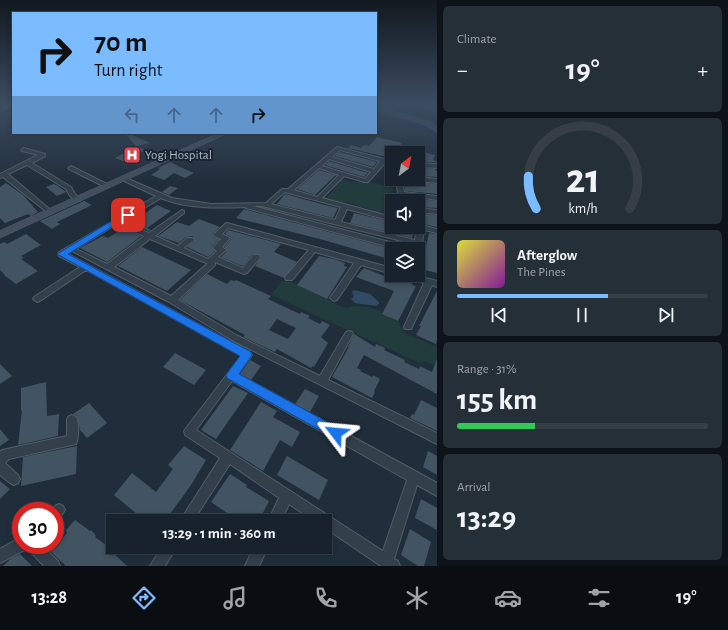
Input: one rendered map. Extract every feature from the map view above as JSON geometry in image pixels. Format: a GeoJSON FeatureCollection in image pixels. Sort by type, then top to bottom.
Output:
{"type":"FeatureCollection","features":[{"type":"Feature","properties":{"kind":"main road"},"geometry":{"type":"LineString","coordinates":[[0,235],[223,134]]}},
{"type":"Feature","properties":{"kind":"street"},"geometry":{"type":"LineString","coordinates":[[289,191],[317,166],[339,148],[384,161],[366,181],[317,166]]}},
{"type":"Feature","properties":{"kind":"street"},"geometry":{"type":"LineString","coordinates":[[24,150],[43,155],[2,175],[50,212]]}},
{"type":"Feature","properties":{"kind":"street"},"geometry":{"type":"LineString","coordinates":[[328,157],[375,171]]}},
{"type":"Feature","properties":{"kind":"street"},"geometry":{"type":"LineString","coordinates":[[28,163],[69,188],[78,200]]}},
{"type":"Feature","properties":{"kind":"street"},"geometry":{"type":"LineString","coordinates":[[425,165],[437,166]]}},
{"type":"Feature","properties":{"kind":"street"},"geometry":{"type":"LineString","coordinates":[[71,168],[107,186]]}},
{"type":"Feature","properties":{"kind":"street"},"geometry":{"type":"LineString","coordinates":[[318,199],[342,174]]}},
{"type":"Feature","properties":{"kind":"street"},"geometry":{"type":"LineString","coordinates":[[124,179],[170,200],[211,206],[267,204],[403,242]]}},
{"type":"Feature","properties":{"kind":"street"},"geometry":{"type":"LineString","coordinates":[[425,180],[437,181]]}},
{"type":"Feature","properties":{"kind":"street"},"geometry":{"type":"LineString","coordinates":[[400,186],[401,193],[437,198]]}},
{"type":"Feature","properties":{"kind":"street"},"geometry":{"type":"LineString","coordinates":[[267,204],[284,190],[385,217]]}},
{"type":"Feature","properties":{"kind":"street"},"geometry":{"type":"LineString","coordinates":[[160,196],[62,254],[247,355],[189,431],[314,514]]}},
{"type":"Feature","properties":{"kind":"street"},"geometry":{"type":"LineString","coordinates":[[239,204],[385,243]]}},
{"type":"Feature","properties":{"kind":"street"},"geometry":{"type":"LineString","coordinates":[[337,223],[345,206]]}},
{"type":"Feature","properties":{"kind":"street"},"geometry":{"type":"LineString","coordinates":[[425,211],[437,212]]}},
{"type":"Feature","properties":{"kind":"street"},"geometry":{"type":"LineString","coordinates":[[108,267],[182,212]]}},
{"type":"Feature","properties":{"kind":"street"},"geometry":{"type":"LineString","coordinates":[[225,219],[385,264]]}},
{"type":"Feature","properties":{"kind":"street"},"geometry":{"type":"LineString","coordinates":[[117,222],[179,249],[244,271],[256,257]]}},
{"type":"Feature","properties":{"kind":"street"},"geometry":{"type":"LineString","coordinates":[[172,300],[212,263],[211,260],[222,250],[217,248],[226,238],[217,235],[227,224],[385,269]]}},
{"type":"Feature","properties":{"kind":"street"},"geometry":{"type":"LineString","coordinates":[[425,227],[437,231]]}},
{"type":"Feature","properties":{"kind":"street"},"geometry":{"type":"LineString","coordinates":[[179,249],[190,240]]}},
{"type":"Feature","properties":{"kind":"street"},"geometry":{"type":"LineString","coordinates":[[289,278],[314,249]]}},
{"type":"Feature","properties":{"kind":"street"},"geometry":{"type":"LineString","coordinates":[[76,251],[172,300],[235,338],[437,439]]}},
{"type":"Feature","properties":{"kind":"street"},"geometry":{"type":"LineString","coordinates":[[334,298],[359,262]]}},
{"type":"Feature","properties":{"kind":"street"},"geometry":{"type":"LineString","coordinates":[[37,300],[85,267]]}},
{"type":"Feature","properties":{"kind":"street"},"geometry":{"type":"LineString","coordinates":[[408,327],[434,282],[425,277]]}},
{"type":"Feature","properties":{"kind":"street"},"geometry":{"type":"LineString","coordinates":[[322,382],[349,334]]}},
{"type":"Feature","properties":{"kind":"street"},"geometry":{"type":"LineString","coordinates":[[231,375],[437,490]]}},
{"type":"Feature","properties":{"kind":"street"},"geometry":{"type":"LineString","coordinates":[[0,460],[6,454],[72,440],[72,420]]}},
{"type":"Feature","properties":{"kind":"street"},"geometry":{"type":"LineString","coordinates":[[191,514],[228,457]]}},
{"type":"Feature","properties":{"kind":"street"},"geometry":{"type":"LineString","coordinates":[[0,466],[14,479]]}},
{"type":"Feature","properties":{"kind":"street"},"geometry":{"type":"LineString","coordinates":[[332,526],[390,564],[414,477]]}},
{"type":"Feature","properties":{"kind":"street"},"geometry":{"type":"LineString","coordinates":[[278,514],[287,496]]}},
{"type":"Feature","properties":{"kind":"street"},"geometry":{"type":"LineString","coordinates":[[0,556],[12,549]]}},
{"type":"Feature","properties":{"kind":"street"},"geometry":{"type":"LineString","coordinates":[[41,554],[53,566]]}},
{"type":"Feature","properties":{"kind":"street"},"geometry":{"type":"LineString","coordinates":[[157,566],[165,554]]}},
{"type":"Feature","properties":{"kind":"street"},"geometry":{"type":"LineString","coordinates":[[252,566],[258,554]]}},
{"type":"Feature","properties":{"kind":"green space"},"geometry":{"type":"Polygon","coordinates":[[[342,179],[351,182],[372,182],[393,188],[393,194],[385,194],[385,213],[377,212],[347,202],[345,205],[325,199],[342,179]]]}},
{"type":"Feature","properties":{"kind":"green space"},"geometry":{"type":"Polygon","coordinates":[[[282,281],[292,282],[340,306],[347,308],[353,306],[369,307],[380,311],[399,323],[405,333],[437,347],[437,366],[424,361],[422,364],[271,295],[282,281]]]}},
{"type":"Feature","properties":{"kind":"water"},"geometry":{"type":"Polygon","coordinates":[[[354,290],[370,294],[379,302],[379,304],[376,306],[355,303],[351,299],[354,296],[352,292],[354,290]]]}},
{"type":"Feature","properties":{"kind":"building"},"geometry":{"type":"Polygon","coordinates":[[[126,134],[130,134],[150,143],[136,146],[126,134]]]}},
{"type":"Feature","properties":{"kind":"building"},"geometry":{"type":"Polygon","coordinates":[[[377,137],[402,143],[400,146],[385,146],[385,156],[348,148],[351,145],[361,148],[364,145],[369,146],[377,137]]]}},
{"type":"Feature","properties":{"kind":"building"},"geometry":{"type":"Polygon","coordinates":[[[138,147],[146,150],[123,161],[115,158],[138,147]]]}},
{"type":"Feature","properties":{"kind":"building"},"geometry":{"type":"Polygon","coordinates":[[[340,152],[377,162],[373,167],[335,156],[340,152]]]}},
{"type":"Feature","properties":{"kind":"building"},"geometry":{"type":"Polygon","coordinates":[[[425,153],[435,155],[433,160],[437,162],[425,162],[425,153]]]}},
{"type":"Feature","properties":{"kind":"building"},"geometry":{"type":"Polygon","coordinates":[[[329,161],[368,173],[364,177],[325,165],[329,161]]]}},
{"type":"Feature","properties":{"kind":"building"},"geometry":{"type":"Polygon","coordinates":[[[170,162],[194,173],[185,178],[174,173],[164,180],[151,175],[160,169],[158,168],[170,162]]]}},
{"type":"Feature","properties":{"kind":"building"},"geometry":{"type":"Polygon","coordinates":[[[425,168],[435,169],[437,171],[437,177],[425,176],[425,168]]]}},
{"type":"Feature","properties":{"kind":"building"},"geometry":{"type":"Polygon","coordinates":[[[319,170],[336,175],[315,195],[297,189],[319,170]]]}},
{"type":"Feature","properties":{"kind":"building"},"geometry":{"type":"Polygon","coordinates":[[[6,183],[23,195],[38,212],[31,216],[28,214],[5,223],[0,218],[0,187],[6,183]]]}},
{"type":"Feature","properties":{"kind":"building"},"geometry":{"type":"Polygon","coordinates":[[[425,183],[437,184],[437,194],[405,191],[404,186],[425,186],[425,183]]]}},
{"type":"Feature","properties":{"kind":"building"},"geometry":{"type":"Polygon","coordinates":[[[54,184],[66,192],[57,196],[46,187],[54,184]]]}},
{"type":"Feature","properties":{"kind":"building"},"geometry":{"type":"Polygon","coordinates":[[[170,186],[178,188],[169,195],[162,192],[170,186]]]}},
{"type":"Feature","properties":{"kind":"building"},"geometry":{"type":"Polygon","coordinates":[[[285,194],[338,208],[333,218],[277,204],[285,194]]]}},
{"type":"Feature","properties":{"kind":"building"},"geometry":{"type":"Polygon","coordinates":[[[425,199],[437,201],[437,208],[425,207],[425,199]]]}},
{"type":"Feature","properties":{"kind":"building"},"geometry":{"type":"Polygon","coordinates":[[[84,201],[92,205],[57,222],[60,224],[52,229],[40,221],[84,201]]]}},
{"type":"Feature","properties":{"kind":"building"},"geometry":{"type":"Polygon","coordinates":[[[157,205],[171,211],[147,228],[151,230],[149,231],[130,224],[157,205]]]}},
{"type":"Feature","properties":{"kind":"building"},"geometry":{"type":"Polygon","coordinates":[[[244,209],[385,247],[385,258],[320,239],[236,218],[244,209]]]}},
{"type":"Feature","properties":{"kind":"building"},"geometry":{"type":"Polygon","coordinates":[[[354,213],[385,220],[385,231],[350,223],[354,213]]]}},
{"type":"Feature","properties":{"kind":"building"},"geometry":{"type":"Polygon","coordinates":[[[426,214],[437,215],[437,227],[425,224],[426,214]]]}},
{"type":"Feature","properties":{"kind":"building"},"geometry":{"type":"Polygon","coordinates":[[[199,219],[220,227],[212,234],[212,236],[219,239],[212,247],[215,251],[208,257],[187,247],[195,240],[193,236],[186,237],[179,243],[158,236],[177,222],[189,226],[199,219]]]}},
{"type":"Feature","properties":{"kind":"building"},"geometry":{"type":"Polygon","coordinates":[[[123,228],[141,236],[107,262],[80,248],[103,236],[108,238],[123,228]]]}},
{"type":"Feature","properties":{"kind":"building"},"geometry":{"type":"Polygon","coordinates":[[[228,230],[281,244],[274,252],[297,262],[284,278],[255,266],[261,258],[259,254],[252,254],[243,266],[221,257],[227,251],[224,247],[231,239],[231,237],[225,234],[228,230]]]}},
{"type":"Feature","properties":{"kind":"building"},"geometry":{"type":"Polygon","coordinates":[[[429,233],[437,234],[437,273],[425,270],[425,251],[429,233]]]}},
{"type":"Feature","properties":{"kind":"building"},"geometry":{"type":"Polygon","coordinates":[[[26,234],[41,245],[21,256],[24,258],[21,259],[38,271],[16,284],[0,270],[0,244],[4,242],[7,244],[26,234]]]}},
{"type":"Feature","properties":{"kind":"building"},"geometry":{"type":"Polygon","coordinates":[[[395,234],[413,234],[412,238],[395,234]]]}},
{"type":"Feature","properties":{"kind":"building"},"geometry":{"type":"Polygon","coordinates":[[[142,247],[191,270],[167,291],[118,266],[142,247]]]}},
{"type":"Feature","properties":{"kind":"building"},"geometry":{"type":"Polygon","coordinates":[[[319,256],[345,263],[344,266],[347,267],[327,299],[297,285],[319,256]]]}},
{"type":"Feature","properties":{"kind":"building"},"geometry":{"type":"Polygon","coordinates":[[[364,268],[385,276],[385,282],[408,282],[416,286],[398,321],[382,314],[394,291],[356,277],[364,268]]]}},
{"type":"Feature","properties":{"kind":"building"},"geometry":{"type":"Polygon","coordinates":[[[207,274],[227,284],[231,280],[236,280],[271,296],[268,299],[300,314],[301,312],[310,316],[308,318],[320,324],[322,321],[330,325],[321,337],[328,343],[314,367],[312,366],[311,368],[277,349],[275,352],[243,337],[245,335],[180,300],[207,274]],[[277,319],[269,330],[288,339],[296,328],[277,319]]]}},
{"type":"Feature","properties":{"kind":"building"},"geometry":{"type":"Polygon","coordinates":[[[437,291],[437,340],[436,344],[416,335],[437,291]]]}},
{"type":"Feature","properties":{"kind":"building"},"geometry":{"type":"Polygon","coordinates":[[[354,334],[375,347],[376,344],[385,348],[384,350],[405,360],[404,362],[419,369],[420,366],[432,372],[437,359],[437,394],[364,355],[357,368],[372,377],[373,375],[380,379],[372,398],[332,377],[349,347],[354,334]]]}},
{"type":"Feature","properties":{"kind":"building"},"geometry":{"type":"Polygon","coordinates":[[[175,353],[206,370],[194,385],[163,367],[175,353]]]}},
{"type":"Feature","properties":{"kind":"building"},"geometry":{"type":"Polygon","coordinates":[[[250,360],[261,366],[251,380],[240,374],[250,360]]]}},
{"type":"Feature","properties":{"kind":"building"},"geometry":{"type":"Polygon","coordinates":[[[0,364],[12,376],[0,384],[0,364]]]}},
{"type":"Feature","properties":{"kind":"building"},"geometry":{"type":"Polygon","coordinates":[[[46,382],[47,416],[59,414],[58,436],[18,445],[22,410],[21,411],[21,388],[46,382]]]}},
{"type":"Feature","properties":{"kind":"building"},"geometry":{"type":"Polygon","coordinates":[[[233,386],[248,393],[216,439],[201,430],[233,386]]]}},
{"type":"Feature","properties":{"kind":"building"},"geometry":{"type":"Polygon","coordinates":[[[305,389],[319,396],[310,412],[295,404],[305,389]]]}},
{"type":"Feature","properties":{"kind":"building"},"geometry":{"type":"Polygon","coordinates":[[[421,400],[437,408],[437,431],[410,418],[412,414],[414,415],[421,400]]]}},
{"type":"Feature","properties":{"kind":"building"},"geometry":{"type":"Polygon","coordinates":[[[261,402],[277,411],[273,417],[300,432],[292,447],[280,440],[263,471],[230,450],[261,402]]]}},
{"type":"Feature","properties":{"kind":"building"},"geometry":{"type":"Polygon","coordinates":[[[89,403],[107,423],[87,438],[80,430],[77,416],[73,414],[89,403]]]}},
{"type":"Feature","properties":{"kind":"building"},"geometry":{"type":"Polygon","coordinates":[[[0,429],[9,440],[0,446],[0,429]]]}},
{"type":"Feature","properties":{"kind":"building"},"geometry":{"type":"Polygon","coordinates":[[[77,446],[76,474],[21,486],[23,457],[77,446]]]}},
{"type":"Feature","properties":{"kind":"building"},"geometry":{"type":"Polygon","coordinates":[[[184,446],[206,460],[191,485],[170,514],[137,514],[114,495],[132,473],[156,492],[173,469],[168,465],[184,446]]]}},
{"type":"Feature","properties":{"kind":"building"},"geometry":{"type":"Polygon","coordinates":[[[428,451],[437,456],[437,475],[423,467],[428,451]]]}},
{"type":"Feature","properties":{"kind":"building"},"geometry":{"type":"Polygon","coordinates":[[[287,456],[328,480],[319,500],[277,475],[287,456]]]}},
{"type":"Feature","properties":{"kind":"building"},"geometry":{"type":"Polygon","coordinates":[[[230,474],[247,485],[246,487],[269,501],[262,514],[229,514],[211,502],[230,474]]]}},
{"type":"Feature","properties":{"kind":"building"},"geometry":{"type":"Polygon","coordinates":[[[0,481],[10,489],[0,499],[0,481]]]}},
{"type":"Feature","properties":{"kind":"building"},"geometry":{"type":"Polygon","coordinates":[[[421,499],[437,508],[437,530],[415,518],[421,499]]]}},
{"type":"Feature","properties":{"kind":"building"},"geometry":{"type":"Polygon","coordinates":[[[75,520],[90,531],[91,530],[96,536],[95,537],[106,545],[106,554],[114,554],[127,566],[66,566],[53,554],[64,554],[64,536],[67,533],[66,530],[75,520]]]}},
{"type":"Feature","properties":{"kind":"building"},"geometry":{"type":"Polygon","coordinates":[[[410,529],[431,542],[424,566],[418,566],[401,555],[410,529]]]}},
{"type":"Feature","properties":{"kind":"building"},"geometry":{"type":"Polygon","coordinates":[[[20,554],[32,566],[3,566],[12,558],[20,554]]]}},
{"type":"Feature","properties":{"kind":"place","name":"Yogi Hospital"},"geometry":{"type":"Point","coordinates":[132,155]}},
{"type":"Feature","properties":{"kind":"route"},"geometry":{"type":"LineString","coordinates":[[128,215],[62,254],[247,355],[231,375],[336,433]]}}]}
